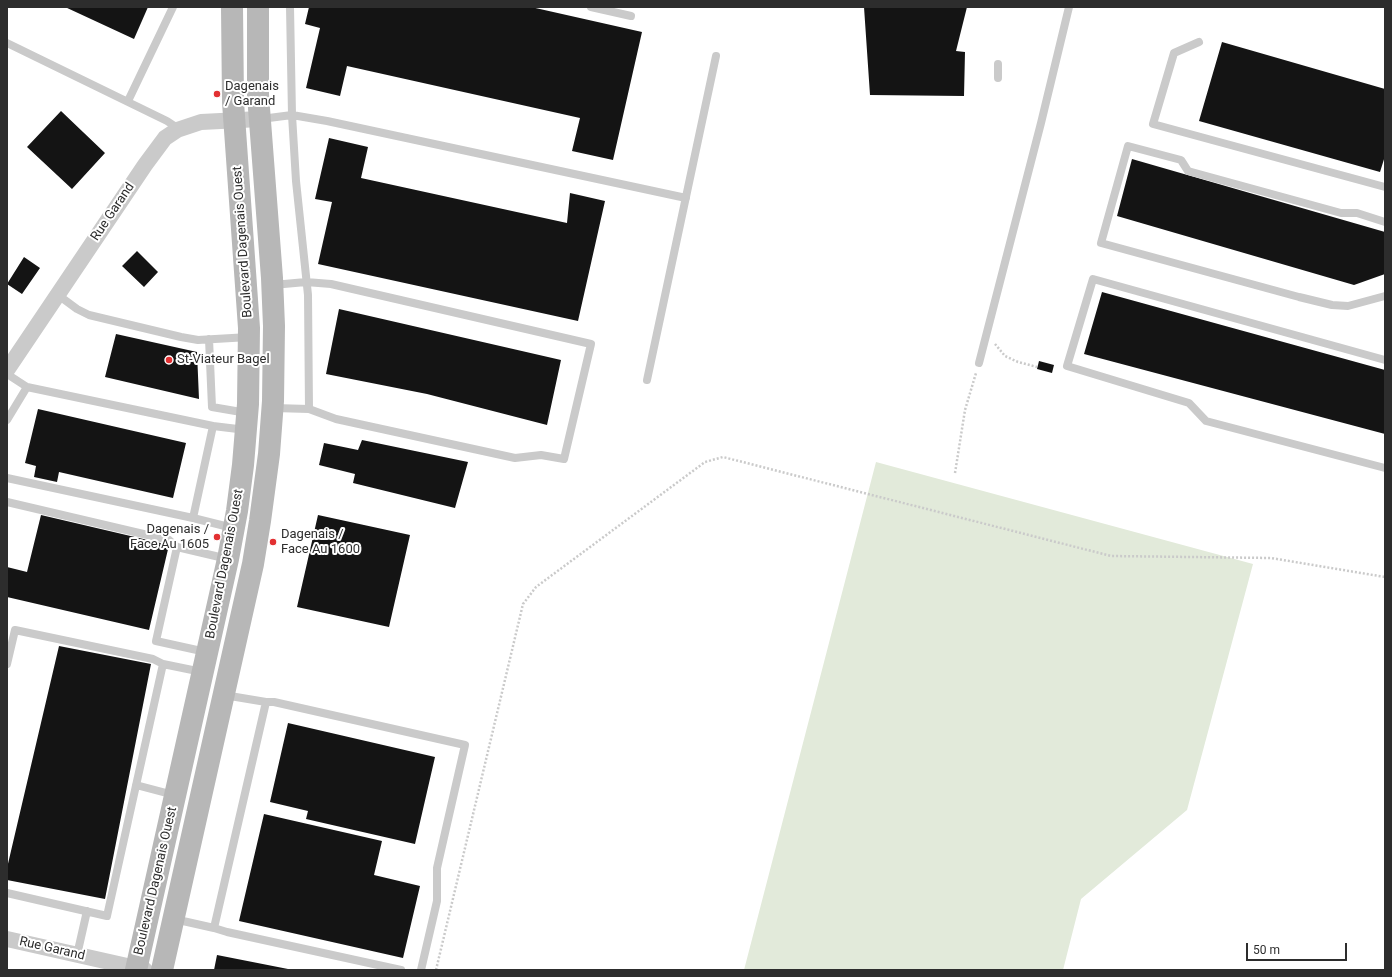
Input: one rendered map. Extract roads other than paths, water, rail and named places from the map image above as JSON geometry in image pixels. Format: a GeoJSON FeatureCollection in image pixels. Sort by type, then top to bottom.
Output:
{"type":"FeatureCollection","features":[{"type":"Feature","properties":{"kind":"main road","name":"Boulevard Dagenais Ouest"},"geometry":{"type":"LineString","coordinates":[[139,969],[228,559],[242,477],[247,422],[249,337],[246,273],[234,120],[232,7]]}},
{"type":"Feature","properties":{"kind":"main road","name":"Boulevard Dagenais Ouest"},"geometry":{"type":"LineString","coordinates":[[162,970],[253,564],[267,471],[273,408],[274,347],[272,285],[257,60],[258,7]]}},
{"type":"Feature","properties":{"kind":"street","name":"Rue Garand"},"geometry":{"type":"LineString","coordinates":[[7,370],[157,147],[165,138],[176,130],[201,122],[260,119]]}},
{"type":"Feature","properties":{"kind":"street","name":"Rue Garand"},"geometry":{"type":"LineString","coordinates":[[7,939],[139,969]]}},
{"type":"Feature","properties":{"kind":"lane"},"geometry":{"type":"LineString","coordinates":[[128,101],[173,7]]}},
{"type":"Feature","properties":{"kind":"lane"},"geometry":{"type":"LineString","coordinates":[[290,7],[292,116],[296,181],[308,302],[309,409]]}},
{"type":"Feature","properties":{"kind":"lane"},"geometry":{"type":"LineString","coordinates":[[591,7],[631,16]]}},
{"type":"Feature","properties":{"kind":"lane"},"geometry":{"type":"LineString","coordinates":[[979,363],[1069,7]]}},
{"type":"Feature","properties":{"kind":"lane"},"geometry":{"type":"LineString","coordinates":[[1199,42],[1174,53],[1153,124],[1385,187]]}},
{"type":"Feature","properties":{"kind":"lane"},"geometry":{"type":"LineString","coordinates":[[7,43],[171,123],[176,130]]}},
{"type":"Feature","properties":{"kind":"lane"},"geometry":{"type":"LineString","coordinates":[[647,380],[716,56]]}},
{"type":"Feature","properties":{"kind":"lane"},"geometry":{"type":"LineString","coordinates":[[998,64],[998,78]]}},
{"type":"Feature","properties":{"kind":"lane"},"geometry":{"type":"LineString","coordinates":[[260,119],[292,116],[327,121],[686,198]]}},
{"type":"Feature","properties":{"kind":"lane"},"geometry":{"type":"LineString","coordinates":[[1385,222],[1357,213],[1341,213],[1188,172],[1181,160],[1128,146],[1100,242],[1332,305],[1348,306],[1385,296]]}},
{"type":"Feature","properties":{"kind":"lane"},"geometry":{"type":"LineString","coordinates":[[1385,360],[1093,279],[1067,366],[1189,403],[1206,421],[1385,468]]}},
{"type":"Feature","properties":{"kind":"lane"},"geometry":{"type":"LineString","coordinates":[[272,285],[306,282],[330,284],[591,344],[564,459],[542,455],[515,458],[336,419],[309,409],[273,408]]}},
{"type":"Feature","properties":{"kind":"lane"},"geometry":{"type":"LineString","coordinates":[[58,295],[89,315],[180,337],[198,340],[249,337]]}},
{"type":"Feature","properties":{"kind":"lane"},"geometry":{"type":"LineString","coordinates":[[210,339],[212,407],[247,422]]}},
{"type":"Feature","properties":{"kind":"lane"},"geometry":{"type":"LineString","coordinates":[[7,374],[27,387],[213,426],[247,422]]}},
{"type":"Feature","properties":{"kind":"lane"},"geometry":{"type":"LineString","coordinates":[[7,420],[27,387]]}},
{"type":"Feature","properties":{"kind":"lane"},"geometry":{"type":"LineString","coordinates":[[193,518],[213,426]]}},
{"type":"Feature","properties":{"kind":"lane"},"geometry":{"type":"LineString","coordinates":[[7,478],[193,518],[234,529]]}},
{"type":"Feature","properties":{"kind":"lane"},"geometry":{"type":"LineString","coordinates":[[7,502],[169,540],[177,547],[228,559]]}},
{"type":"Feature","properties":{"kind":"lane"},"geometry":{"type":"LineString","coordinates":[[177,547],[156,641],[205,662]]}},
{"type":"Feature","properties":{"kind":"lane"},"geometry":{"type":"LineString","coordinates":[[7,664],[15,630],[153,659],[163,664],[205,662]]}},
{"type":"Feature","properties":{"kind":"lane"},"geometry":{"type":"LineString","coordinates":[[7,893],[107,916],[163,664]]}},
{"type":"Feature","properties":{"kind":"lane"},"geometry":{"type":"LineString","coordinates":[[224,695],[274,702],[465,745],[437,868],[437,901],[421,970]]}},
{"type":"Feature","properties":{"kind":"lane"},"geometry":{"type":"LineString","coordinates":[[214,928],[266,702]]}},
{"type":"Feature","properties":{"kind":"lane"},"geometry":{"type":"LineString","coordinates":[[136,785],[176,795]]}},
{"type":"Feature","properties":{"kind":"lane"},"geometry":{"type":"LineString","coordinates":[[77,955],[87,911]]}},
{"type":"Feature","properties":{"kind":"lane"},"geometry":{"type":"LineString","coordinates":[[173,919],[401,970]]}},
{"type":"Feature","properties":{"kind":"place","name":"Dagenais / Garand"},"geometry":{"type":"Point","coordinates":[217,94]}},
{"type":"Feature","properties":{"kind":"place","name":"St-Viateur Bagel"},"geometry":{"type":"Point","coordinates":[169,360]}},
{"type":"Feature","properties":{"kind":"place","name":"Dagenais / Face Au 1605"},"geometry":{"type":"Point","coordinates":[217,537]}},
{"type":"Feature","properties":{"kind":"place","name":"Dagenais / Face Au 1600"},"geometry":{"type":"Point","coordinates":[273,542]}}]}
